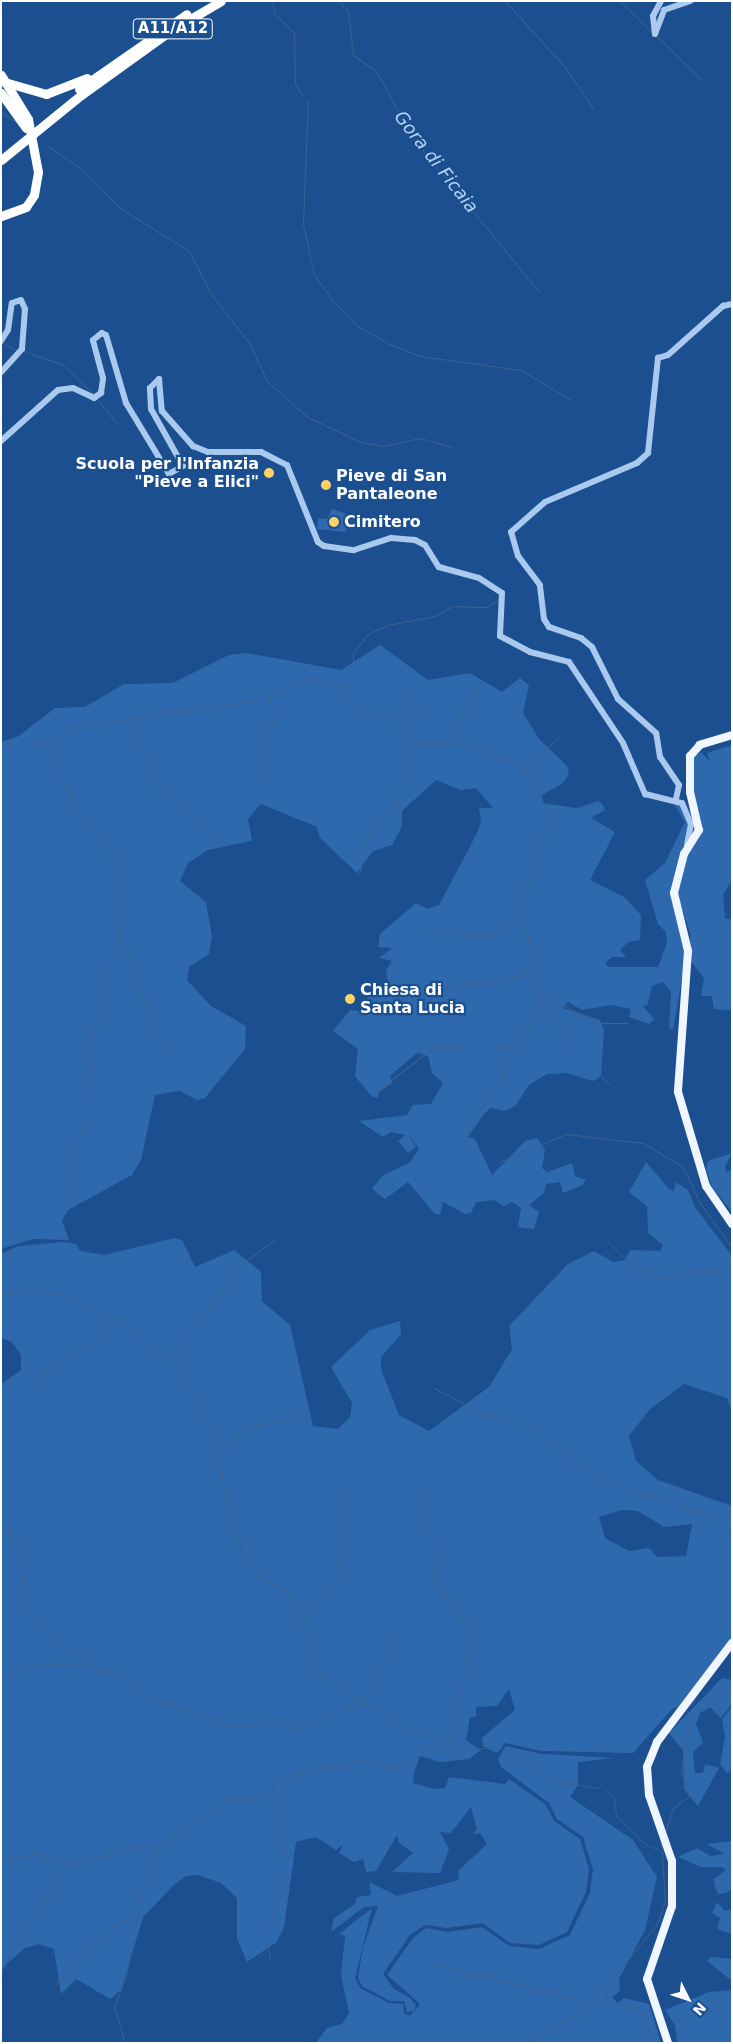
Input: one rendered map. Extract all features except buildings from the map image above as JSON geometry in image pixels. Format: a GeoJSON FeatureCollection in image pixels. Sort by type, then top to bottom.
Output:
{"type":"FeatureCollection","features":[{"type":"Feature","properties":{"kind":"highway","name":"A11/A12"},"geometry":{"type":"LineString","coordinates":[[1,152],[79,92],[209,1]]}},
{"type":"Feature","properties":{"kind":"highway","name":"A11/A12"},"geometry":{"type":"LineString","coordinates":[[1,161],[103,70],[125,59],[221,1]]}},
{"type":"Feature","properties":{"kind":"highway"},"geometry":{"type":"LineString","coordinates":[[1,81],[46,94],[103,70]]}},
{"type":"Feature","properties":{"kind":"highway"},"geometry":{"type":"LineString","coordinates":[[1,75],[28,119],[36,152],[34,195],[21,211],[1,216]]}},
{"type":"Feature","properties":{"kind":"highway"},"geometry":{"type":"LineString","coordinates":[[1,93],[10,102],[36,152]]}},
{"type":"Feature","properties":{"kind":"main road"},"geometry":{"type":"LineString","coordinates":[[732,735],[692,750],[690,792],[699,830],[684,854],[674,893],[688,951],[678,1092],[706,1186],[732,1224]]}},
{"type":"Feature","properties":{"kind":"main road"},"geometry":{"type":"LineString","coordinates":[[668,2043],[647,1979],[673,1894],[665,1830],[649,1795],[649,1759],[732,1643]]}},
{"type":"Feature","properties":{"kind":"street"},"geometry":{"type":"LineString","coordinates":[[661,1],[653,16],[655,34],[664,10],[690,1]]}},
{"type":"Feature","properties":{"kind":"street"},"geometry":{"type":"LineString","coordinates":[[1,372],[21,351],[25,309],[21,300],[12,303],[2,341]]}},
{"type":"Feature","properties":{"kind":"street"},"geometry":{"type":"LineString","coordinates":[[684,854],[691,824],[676,799],[679,785],[660,756],[656,733],[618,699],[592,647],[582,638],[549,627],[544,619],[540,585],[518,556],[511,532],[545,502],[637,463],[648,453],[658,358],[668,355],[723,306],[732,304]]}},
{"type":"Feature","properties":{"kind":"street"},"geometry":{"type":"LineString","coordinates":[[1,441],[58,390],[73,388],[95,397],[103,378],[93,340],[102,333],[109,342],[126,403],[169,474],[183,466],[151,409],[150,388],[159,379],[162,411],[193,446],[208,452],[261,452],[287,465],[318,542],[324,546],[354,550],[391,538],[416,540],[425,545],[439,567],[487,582],[506,598],[498,629],[500,636],[530,652],[569,662],[624,743],[645,794],[676,799]]}},
{"type":"Feature","properties":{"kind":"shaded area"},"geometry":{"type":"Polygon","coordinates":[[[332,509],[353,516],[345,532],[317,529],[318,518],[327,519],[332,509]]]}},
{"type":"Feature","properties":{"kind":"shaded area"},"geometry":{"type":"Polygon","coordinates":[[[380,645],[428,680],[470,673],[502,692],[520,678],[529,685],[523,713],[539,739],[567,766],[569,774],[562,784],[542,795],[542,803],[577,808],[598,801],[602,804],[605,810],[591,818],[615,832],[590,880],[624,897],[641,915],[640,940],[628,942],[620,950],[626,957],[612,957],[605,963],[608,967],[658,967],[667,943],[666,932],[658,924],[645,880],[665,863],[685,822],[672,801],[680,804],[689,825],[672,893],[685,934],[685,960],[673,1030],[669,1028],[671,992],[663,982],[652,986],[647,1006],[642,1005],[654,1019],[649,1024],[629,1017],[631,1009],[611,1005],[582,1010],[568,1002],[563,1008],[600,1020],[604,1030],[601,1076],[593,1081],[567,1073],[547,1074],[529,1085],[515,1106],[505,1111],[491,1108],[483,1115],[468,1137],[475,1139],[492,1175],[525,1141],[537,1138],[545,1150],[542,1168],[547,1172],[572,1163],[575,1176],[586,1180],[583,1185],[563,1193],[560,1182],[546,1184],[544,1193],[529,1205],[539,1212],[534,1229],[518,1227],[521,1208],[512,1202],[504,1206],[494,1200],[476,1202],[471,1213],[465,1214],[443,1202],[440,1214],[435,1214],[408,1182],[385,1199],[372,1189],[382,1176],[409,1163],[419,1149],[408,1133],[416,1147],[408,1153],[398,1141],[405,1135],[391,1132],[383,1137],[359,1121],[407,1115],[413,1105],[431,1104],[443,1083],[432,1073],[428,1056],[417,1053],[390,1076],[392,1083],[378,1093],[379,1098],[372,1097],[355,1076],[358,1049],[333,1031],[350,1010],[364,1012],[369,991],[389,991],[386,971],[392,961],[379,958],[392,948],[378,947],[380,934],[416,903],[427,909],[439,905],[476,835],[481,822],[479,808],[493,808],[476,788],[461,790],[436,780],[402,811],[402,826],[392,845],[373,851],[357,873],[320,838],[317,827],[261,804],[248,819],[252,841],[208,850],[188,863],[180,881],[206,902],[212,937],[209,954],[189,967],[187,980],[211,1006],[246,1026],[245,1049],[205,1098],[197,1100],[180,1091],[155,1095],[141,1160],[132,1175],[68,1210],[62,1221],[69,1240],[33,1239],[1,1249],[1,742],[19,736],[55,708],[85,707],[124,684],[173,683],[229,655],[247,653],[341,670],[380,645]]]}},
{"type":"Feature","properties":{"kind":"shaded area"},"geometry":{"type":"Polygon","coordinates":[[[732,745],[732,881],[723,894],[725,918],[732,920],[732,1010],[714,1009],[712,996],[701,996],[704,978],[689,959],[690,933],[677,893],[687,855],[701,830],[693,792],[692,757],[701,752],[710,761],[707,753],[732,745]]]}},
{"type":"Feature","properties":{"kind":"shaded area"},"geometry":{"type":"Polygon","coordinates":[[[732,1153],[725,1167],[726,1172],[732,1170],[732,1212],[712,1187],[706,1169],[708,1161],[732,1153]]]}},
{"type":"Feature","properties":{"kind":"shaded area"},"geometry":{"type":"Polygon","coordinates":[[[646,1162],[669,1189],[674,1191],[676,1182],[688,1190],[695,1207],[732,1256],[732,1414],[727,1398],[684,1384],[650,1409],[629,1436],[636,1461],[658,1480],[732,1506],[732,1638],[682,1705],[672,1709],[633,1753],[542,1751],[505,1743],[497,1753],[483,1746],[482,1738],[515,1710],[509,1689],[497,1706],[476,1707],[476,1716],[470,1718],[466,1740],[481,1750],[469,1759],[440,1762],[420,1756],[414,1773],[413,1783],[434,1789],[445,1788],[449,1777],[505,1784],[509,1779],[546,1805],[554,1821],[580,1839],[589,1869],[586,1892],[567,1932],[539,1945],[510,1943],[483,1923],[447,1928],[425,1925],[410,1935],[383,1974],[394,1989],[410,1998],[416,2005],[414,2011],[407,2012],[404,2001],[390,2001],[362,1986],[358,1978],[363,1947],[378,1906],[364,1907],[331,1932],[334,1918],[355,1904],[357,1897],[371,1895],[369,1882],[397,1896],[459,1880],[458,1871],[487,1844],[480,1833],[473,1834],[477,1829],[471,1807],[451,1833],[440,1832],[449,1849],[440,1873],[392,1872],[413,1853],[399,1843],[397,1835],[376,1871],[366,1872],[363,1859],[354,1862],[339,1853],[343,1845],[336,1850],[316,1837],[296,1842],[284,1927],[277,1942],[247,1962],[237,1938],[237,1898],[221,1883],[198,1875],[186,1876],[174,1885],[143,1917],[121,1990],[110,1999],[76,1979],[61,1994],[54,1949],[39,1944],[25,1948],[1,1969],[1,1384],[21,1370],[21,1355],[12,1342],[1,1338],[1,1254],[18,1246],[63,1242],[76,1244],[80,1251],[104,1255],[175,1238],[182,1240],[195,1267],[234,1250],[261,1272],[262,1301],[290,1325],[313,1426],[338,1429],[350,1417],[352,1403],[331,1367],[370,1330],[400,1321],[401,1334],[381,1357],[381,1369],[399,1415],[429,1431],[489,1387],[512,1349],[509,1326],[568,1264],[594,1251],[613,1262],[625,1260],[630,1250],[660,1251],[663,1245],[648,1233],[647,1206],[629,1192],[646,1162]],[[621,1510],[599,1517],[605,1538],[629,1551],[649,1548],[657,1557],[686,1556],[692,1524],[664,1527],[638,1511],[621,1510]]]}},
{"type":"Feature","properties":{"kind":"shaded area"},"geometry":{"type":"Polygon","coordinates":[[[722,1678],[732,1680],[732,1704],[721,1718],[710,1707],[700,1713],[696,1724],[703,1742],[693,1752],[695,1773],[703,1773],[705,1764],[719,1768],[698,1806],[684,1789],[683,1750],[669,1733],[722,1678]]]}},
{"type":"Feature","properties":{"kind":"shaded area"},"geometry":{"type":"Polygon","coordinates":[[[732,1707],[732,1770],[727,1773],[720,1764],[725,1737],[722,1719],[732,1707]]]}},
{"type":"Feature","properties":{"kind":"shaded area"},"geometry":{"type":"Polygon","coordinates":[[[506,1746],[542,1754],[614,1758],[578,1762],[578,1785],[570,1797],[633,1840],[657,1877],[645,1930],[619,1979],[620,1991],[612,1997],[618,2003],[624,1998],[649,2004],[661,2043],[316,2043],[327,2028],[342,2024],[349,2013],[341,1976],[345,1936],[339,1934],[372,1908],[355,1978],[360,1988],[389,2003],[403,2004],[404,2013],[410,2016],[420,2004],[387,1975],[413,1938],[426,1928],[447,1932],[482,1927],[509,1946],[539,1949],[570,1935],[590,1893],[593,1869],[583,1837],[557,1819],[549,1803],[501,1767],[498,1759],[506,1746]]]}},
{"type":"Feature","properties":{"kind":"shaded area"},"geometry":{"type":"Polygon","coordinates":[[[732,1841],[732,1889],[726,1893],[718,1894],[715,1887],[714,1879],[726,1870],[722,1867],[701,1867],[678,1857],[697,1848],[710,1856],[725,1854],[707,1844],[732,1841]]]}},
{"type":"Feature","properties":{"kind":"shaded area"},"geometry":{"type":"Polygon","coordinates":[[[717,1902],[725,1911],[732,1909],[732,1934],[717,1929],[720,1918],[712,1913],[717,1902]]]}},
{"type":"Feature","properties":{"kind":"shaded area"},"geometry":{"type":"Polygon","coordinates":[[[711,1957],[732,1959],[732,1981],[707,1961],[711,1957]]]}},
{"type":"Feature","properties":{"kind":"shaded area"},"geometry":{"type":"Polygon","coordinates":[[[732,1990],[732,2043],[677,2042],[675,2025],[665,2010],[709,1992],[732,1990]]]}},
{"type":"Feature","properties":{"kind":"waterway"},"geometry":{"type":"LineString","coordinates":[[272,1],[275,15],[294,33],[295,84],[303,96]]}},
{"type":"Feature","properties":{"kind":"waterway","name":"Gora di Ficaia"},"geometry":{"type":"LineString","coordinates":[[338,1],[348,11],[353,55],[376,71],[415,141],[539,292]]}},
{"type":"Feature","properties":{"kind":"waterway"},"geometry":{"type":"LineString","coordinates":[[505,1],[565,67],[594,110]]}},
{"type":"Feature","properties":{"kind":"waterway"},"geometry":{"type":"LineString","coordinates":[[620,1],[702,80]]}},
{"type":"Feature","properties":{"kind":"waterway"},"geometry":{"type":"LineString","coordinates":[[308,99],[303,224],[314,275],[332,300],[357,326],[390,344],[420,356],[521,370],[571,400]]}},
{"type":"Feature","properties":{"kind":"waterway"},"geometry":{"type":"LineString","coordinates":[[1,112],[16,122]]}},
{"type":"Feature","properties":{"kind":"waterway"},"geometry":{"type":"LineString","coordinates":[[48,146],[85,172],[120,208],[189,251],[211,294],[249,343],[267,381],[306,416],[360,442],[383,446],[420,438],[452,447]]}},
{"type":"Feature","properties":{"kind":"waterway"},"geometry":{"type":"LineString","coordinates":[[3,344],[17,350]]}},
{"type":"Feature","properties":{"kind":"waterway"},"geometry":{"type":"LineString","coordinates":[[24,351],[63,365],[93,394]]}},
{"type":"Feature","properties":{"kind":"waterway"},"geometry":{"type":"LineString","coordinates":[[97,399],[117,424]]}},
{"type":"Feature","properties":{"kind":"waterway"},"geometry":{"type":"LineString","coordinates":[[347,693],[353,680],[353,653],[368,634],[387,625],[435,616],[452,606],[487,607],[499,599]]}},
{"type":"Feature","properties":{"kind":"waterway"},"geometry":{"type":"LineString","coordinates":[[1,744],[34,746],[77,726],[238,703],[283,692],[305,680],[340,687],[367,715],[395,718],[413,745],[461,742],[509,759],[532,775],[549,817],[522,901],[532,966],[546,1007],[568,1043],[609,1084]]}},
{"type":"Feature","properties":{"kind":"waterway"},"geometry":{"type":"LineString","coordinates":[[446,743],[481,682]]}},
{"type":"Feature","properties":{"kind":"waterway"},"geometry":{"type":"LineString","coordinates":[[395,717],[406,691]]}},
{"type":"Feature","properties":{"kind":"waterway"},"geometry":{"type":"LineString","coordinates":[[256,778],[273,718],[269,695]]}},
{"type":"Feature","properties":{"kind":"waterway"},"geometry":{"type":"LineString","coordinates":[[400,722],[415,713],[425,697]]}},
{"type":"Feature","properties":{"kind":"waterway"},"geometry":{"type":"LineString","coordinates":[[131,718],[155,783],[221,845]]}},
{"type":"Feature","properties":{"kind":"waterway"},"geometry":{"type":"LineString","coordinates":[[526,768],[560,736]]}},
{"type":"Feature","properties":{"kind":"waterway"},"geometry":{"type":"LineString","coordinates":[[48,743],[77,809],[120,863],[124,883],[117,913],[118,935],[131,960],[163,1058]]}},
{"type":"Feature","properties":{"kind":"waterway"},"geometry":{"type":"LineString","coordinates":[[359,874],[369,833],[394,808],[413,745]]}},
{"type":"Feature","properties":{"kind":"waterway"},"geometry":{"type":"LineString","coordinates":[[428,928],[489,938],[521,912]]}},
{"type":"Feature","properties":{"kind":"waterway"},"geometry":{"type":"LineString","coordinates":[[62,1200],[74,1168],[75,1144],[89,1117],[90,1051],[100,992],[120,942]]}},
{"type":"Feature","properties":{"kind":"waterway"},"geometry":{"type":"LineString","coordinates":[[447,988],[532,973]]}},
{"type":"Feature","properties":{"kind":"waterway"},"geometry":{"type":"LineString","coordinates":[[541,993],[597,1023],[627,1023]]}},
{"type":"Feature","properties":{"kind":"waterway"},"geometry":{"type":"LineString","coordinates":[[464,1145],[475,1116],[492,1096],[542,1000]]}},
{"type":"Feature","properties":{"kind":"waterway"},"geometry":{"type":"LineString","coordinates":[[375,1093],[432,1048],[517,1046]]}},
{"type":"Feature","properties":{"kind":"waterway"},"geometry":{"type":"LineString","coordinates":[[499,1162],[566,1134],[643,1143],[683,1167],[700,1203],[732,1248]]}},
{"type":"Feature","properties":{"kind":"waterway"},"geometry":{"type":"LineString","coordinates":[[173,1357],[244,1262],[276,1239]]}},
{"type":"Feature","properties":{"kind":"waterway"},"geometry":{"type":"LineString","coordinates":[[607,1241],[633,1266],[658,1279],[732,1267]]}},
{"type":"Feature","properties":{"kind":"waterway"},"geometry":{"type":"LineString","coordinates":[[1,1294],[35,1289],[58,1294],[123,1322],[152,1351],[182,1365],[221,1462],[225,1505],[240,1545],[257,1572],[295,1602],[315,1671],[365,1702]]}},
{"type":"Feature","properties":{"kind":"waterway"},"geometry":{"type":"LineString","coordinates":[[25,1393],[42,1374],[93,1344],[104,1326],[123,1322]]}},
{"type":"Feature","properties":{"kind":"waterway"},"geometry":{"type":"LineString","coordinates":[[434,1388],[480,1412],[542,1429],[577,1466],[611,1485],[676,1502],[710,1517],[732,1533]]}},
{"type":"Feature","properties":{"kind":"waterway"},"geometry":{"type":"LineString","coordinates":[[219,1455],[243,1427],[310,1415]]}},
{"type":"Feature","properties":{"kind":"waterway"},"geometry":{"type":"LineString","coordinates":[[303,1619],[336,1584],[343,1521],[340,1491]]}},
{"type":"Feature","properties":{"kind":"waterway"},"geometry":{"type":"LineString","coordinates":[[415,1492],[431,1539],[440,1591],[466,1623],[472,1638],[450,1748]]}},
{"type":"Feature","properties":{"kind":"waterway"},"geometry":{"type":"LineString","coordinates":[[1,1530],[15,1541],[26,1561],[23,1591],[31,1612],[87,1662]]}},
{"type":"Feature","properties":{"kind":"waterway"},"geometry":{"type":"LineString","coordinates":[[365,1701],[393,1632]]}},
{"type":"Feature","properties":{"kind":"waterway"},"geometry":{"type":"LineString","coordinates":[[1,1674],[30,1665],[87,1663],[126,1680],[145,1697],[232,1727],[278,1720],[295,1729],[365,1702],[409,1730],[428,1733],[452,1750]]}},
{"type":"Feature","properties":{"kind":"waterway"},"geometry":{"type":"LineString","coordinates":[[666,1830],[673,1808],[689,1796],[681,1769],[690,1717],[732,1686]]}},
{"type":"Feature","properties":{"kind":"waterway"},"geometry":{"type":"LineString","coordinates":[[125,2043],[114,2007],[126,1976],[147,1866],[163,1843],[226,1801],[269,1795],[277,1783],[295,1775],[363,1760],[390,1768],[406,1766],[428,1747],[452,1752],[499,1746]]}},
{"type":"Feature","properties":{"kind":"waterway"},"geometry":{"type":"LineString","coordinates":[[501,1749],[559,1782],[599,1788]]}},
{"type":"Feature","properties":{"kind":"waterway"},"geometry":{"type":"LineString","coordinates":[[606,1790],[614,1799],[616,1815],[646,1845],[658,1849]]}},
{"type":"Feature","properties":{"kind":"waterway"},"geometry":{"type":"LineString","coordinates":[[270,1961],[267,1939],[288,1858],[272,1794]]}},
{"type":"Feature","properties":{"kind":"waterway"},"geometry":{"type":"LineString","coordinates":[[655,2043],[642,2012],[610,2002],[602,1991],[657,1924],[665,1901],[661,1841]]}},
{"type":"Feature","properties":{"kind":"waterway"},"geometry":{"type":"LineString","coordinates":[[1,1860],[36,1854],[71,1862],[145,1847],[157,1848]]}},
{"type":"Feature","properties":{"kind":"waterway"},"geometry":{"type":"LineString","coordinates":[[1,1972],[19,1935],[70,1863]]}},
{"type":"Feature","properties":{"kind":"waterway"},"geometry":{"type":"LineString","coordinates":[[54,1986],[96,1941],[135,1914]]}},
{"type":"Feature","properties":{"kind":"waterway"},"geometry":{"type":"LineString","coordinates":[[436,1965],[597,2004]]}},
{"type":"Feature","properties":{"kind":"waterway"},"geometry":{"type":"LineString","coordinates":[[526,2043],[606,1999]]}},
{"type":"Feature","properties":{"kind":"place","name":"Scuola per l'Infanzia \"Pieve a Elici\""},"geometry":{"type":"Point","coordinates":[269,473]}},
{"type":"Feature","properties":{"kind":"place","name":"Pieve di San Pantaleone"},"geometry":{"type":"Point","coordinates":[326,485]}},
{"type":"Feature","properties":{"kind":"place","name":"Cimitero"},"geometry":{"type":"Point","coordinates":[334,522]}},
{"type":"Feature","properties":{"kind":"place","name":"Chiesa di Santa Lucia"},"geometry":{"type":"Point","coordinates":[350,999]}}]}
